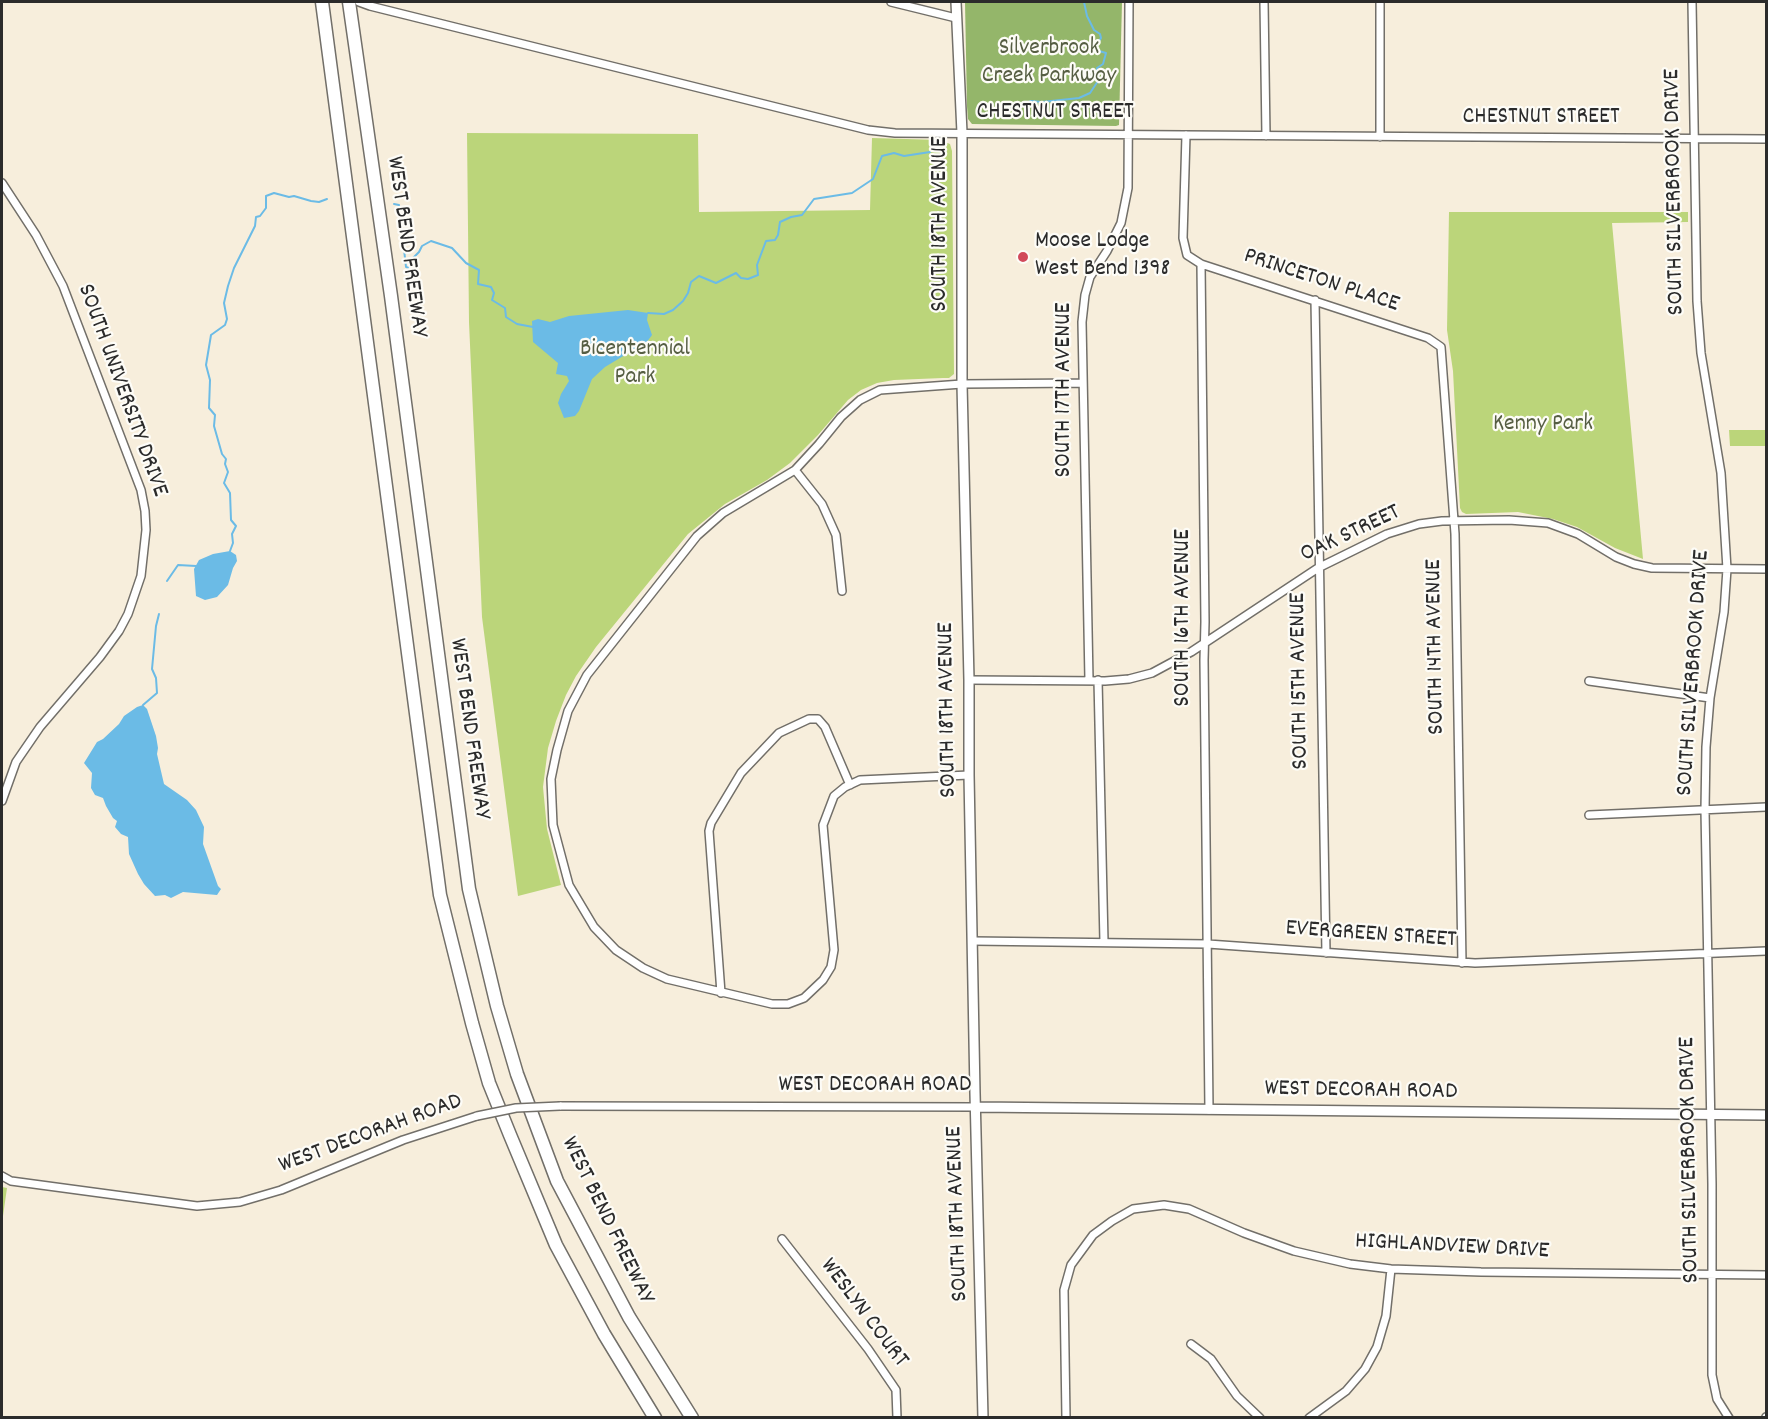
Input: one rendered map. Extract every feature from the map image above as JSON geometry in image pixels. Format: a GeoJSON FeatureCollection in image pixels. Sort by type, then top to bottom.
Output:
{"type":"FeatureCollection","features":[{"type":"Feature","properties":{"kind":"highway","name":"WEST BEND FREEWAY"},"geometry":{"type":"LineString","coordinates":[[322,2],[440,895],[489,1083],[510,1135],[556,1245],[604,1334],[655,1418]]}},
{"type":"Feature","properties":{"kind":"highway","name":"WEST BEND FREEWAY"},"geometry":{"type":"LineString","coordinates":[[349,2],[391,296],[468,889],[497,1006],[517,1074],[557,1181],[629,1317],[692,1418]]}},
{"type":"Feature","properties":{"kind":"street","name":"CHESTNUT STREET"},"geometry":{"type":"LineString","coordinates":[[359,2],[868,129],[895,133],[1767,139]]}},
{"type":"Feature","properties":{"kind":"street"},"geometry":{"type":"LineString","coordinates":[[891,2],[957,18]]}},
{"type":"Feature","properties":{"kind":"street","name":"SOUTH 18TH AVENUE"},"geometry":{"type":"LineString","coordinates":[[956,2],[962,133],[962,384],[983,1418]]}},
{"type":"Feature","properties":{"kind":"street","name":"SOUTH 17TH AVENUE"},"geometry":{"type":"LineString","coordinates":[[1104,942],[1082,322],[1090,277],[1121,223],[1128,188],[1129,2]]}},
{"type":"Feature","properties":{"kind":"street"},"geometry":{"type":"LineString","coordinates":[[1264,2],[1266,136]]}},
{"type":"Feature","properties":{"kind":"street"},"geometry":{"type":"LineString","coordinates":[[1380,2],[1380,137]]}},
{"type":"Feature","properties":{"kind":"street","name":"SOUTH SILVERBROOK DRIVE"},"geometry":{"type":"LineString","coordinates":[[1692,2],[1697,301],[1700,342],[1721,473],[1727,568],[1724,612],[1710,698],[1706,747],[1705,810],[1712,1375],[1717,1399],[1729,1418]]}},
{"type":"Feature","properties":{"kind":"street"},"geometry":{"type":"LineString","coordinates":[[1186,135],[1183,238],[1186,255],[1202,264]]}},
{"type":"Feature","properties":{"kind":"street","name":"SOUTH UNIVERSITY DRIVE"},"geometry":{"type":"LineString","coordinates":[[2,183],[36,235],[63,286],[141,489],[146,511],[146,530],[141,576],[128,614],[100,657],[40,727],[16,762],[2,801]]}},
{"type":"Feature","properties":{"kind":"street","name":"PRINCETON PLACE"},"geometry":{"type":"LineString","coordinates":[[1202,264],[1428,338]]}},
{"type":"Feature","properties":{"kind":"street","name":"SOUTH 16TH AVENUE"},"geometry":{"type":"LineString","coordinates":[[1202,264],[1209,1110]]}},
{"type":"Feature","properties":{"kind":"street","name":"SOUTH 15TH AVENUE"},"geometry":{"type":"LineString","coordinates":[[1315,300],[1326,953]]}},
{"type":"Feature","properties":{"kind":"street","name":"SOUTH 14TH AVENUE"},"geometry":{"type":"LineString","coordinates":[[1428,338],[1441,347],[1454,520],[1462,963]]}},
{"type":"Feature","properties":{"kind":"street"},"geometry":{"type":"LineString","coordinates":[[969,775],[860,780],[850,784],[834,796],[823,825],[834,950],[831,967],[823,980],[804,998],[788,1004],[772,1004],[667,979],[643,968],[616,950],[594,927],[569,885],[553,825],[551,779],[557,750],[568,711],[587,675],[697,536],[723,513],[795,470],[841,417],[860,400],[880,390],[962,384],[1083,383]]}},
{"type":"Feature","properties":{"kind":"street"},"geometry":{"type":"LineString","coordinates":[[795,470],[822,504],[836,535],[842,591]]}},
{"type":"Feature","properties":{"kind":"street","name":"OAK STREET"},"geometry":{"type":"LineString","coordinates":[[969,680],[1129,679],[1152,673],[1191,652],[1318,568],[1387,534],[1419,524],[1454,520],[1519,520],[1548,524],[1578,534],[1616,557],[1652,568],[1767,569]]}},
{"type":"Feature","properties":{"kind":"street"},"geometry":{"type":"LineString","coordinates":[[1588,681],[1710,698]]}},
{"type":"Feature","properties":{"kind":"street"},"geometry":{"type":"LineString","coordinates":[[721,993],[709,831],[711,823],[741,773],[779,733],[809,719],[818,719],[825,727],[850,784]]}},
{"type":"Feature","properties":{"kind":"street"},"geometry":{"type":"LineString","coordinates":[[1590,815],[1767,807]]}},
{"type":"Feature","properties":{"kind":"street","name":"EVERGREEN STREET"},"geometry":{"type":"LineString","coordinates":[[973,941],[1208,944],[1462,963],[1767,951]]}},
{"type":"Feature","properties":{"kind":"street","name":"WEST DECORAH ROAD"},"geometry":{"type":"LineString","coordinates":[[2,1176],[11,1181],[197,1206],[240,1202],[281,1190],[403,1140],[477,1116],[516,1108],[560,1106],[975,1107],[1767,1115]]}},
{"type":"Feature","properties":{"kind":"street","name":"HIGHLANDVIEW DRIVE"},"geometry":{"type":"LineString","coordinates":[[1066,1418],[1064,1290],[1071,1265],[1093,1235],[1133,1209],[1164,1205],[1189,1209],[1244,1233],[1294,1251],[1350,1264],[1391,1269],[1767,1275]]}},
{"type":"Feature","properties":{"kind":"street","name":"WESLYN COURT"},"geometry":{"type":"LineString","coordinates":[[782,1239],[868,1349],[896,1390],[897,1418]]}},
{"type":"Feature","properties":{"kind":"street"},"geometry":{"type":"LineString","coordinates":[[1309,1418],[1346,1392],[1365,1369],[1377,1347],[1386,1316],[1391,1269]]}},
{"type":"Feature","properties":{"kind":"street"},"geometry":{"type":"LineString","coordinates":[[1191,1344],[1211,1359],[1237,1396],[1260,1418]]}},
{"type":"Feature","properties":{"kind":"green space","name":"Silverbrook Creek Parkway"},"geometry":{"type":"Polygon","coordinates":[[[965,2],[1122,2],[1119,125],[972,124],[968,119],[967,106],[965,2]]]}},
{"type":"Feature","properties":{"kind":"green space","name":"Bicentennial Park"},"geometry":{"type":"Polygon","coordinates":[[[467,133],[698,134],[699,212],[870,210],[872,138],[940,140],[950,144],[952,151],[954,374],[949,378],[894,380],[877,383],[861,390],[848,400],[790,463],[767,480],[725,504],[688,534],[596,647],[566,695],[548,748],[543,787],[547,829],[561,885],[518,896],[482,617],[469,322],[467,133]]]}},
{"type":"Feature","properties":{"kind":"green space","name":"Kenny Park"},"geometry":{"type":"Polygon","coordinates":[[[1449,212],[1688,212],[1688,222],[1612,223],[1643,559],[1615,548],[1577,527],[1553,519],[1518,512],[1466,514],[1462,512],[1453,371],[1447,330],[1449,212]]]}},
{"type":"Feature","properties":{"kind":"green space"},"geometry":{"type":"Polygon","coordinates":[[[1729,430],[1766,430],[1766,446],[1730,446],[1729,430]]]}},
{"type":"Feature","properties":{"kind":"green space"},"geometry":{"type":"Polygon","coordinates":[[[2,1187],[7,1188],[2,1222],[2,1187]]]}},
{"type":"Feature","properties":{"kind":"water"},"geometry":{"type":"Polygon","coordinates":[[[628,310],[648,313],[647,320],[652,335],[643,347],[605,367],[592,379],[579,411],[575,416],[564,418],[558,403],[569,381],[567,376],[556,374],[558,363],[533,342],[532,321],[538,319],[550,322],[569,316],[628,310]]]}},
{"type":"Feature","properties":{"kind":"water"},"geometry":{"type":"Polygon","coordinates":[[[230,551],[236,555],[237,561],[228,585],[217,597],[205,600],[196,596],[194,569],[199,560],[213,554],[230,551]]]}},
{"type":"Feature","properties":{"kind":"water"},"geometry":{"type":"Polygon","coordinates":[[[143,705],[147,709],[156,736],[157,754],[164,784],[187,800],[196,810],[204,827],[203,844],[221,889],[217,895],[183,892],[171,898],[165,895],[155,896],[138,874],[129,854],[128,837],[121,834],[115,827],[117,821],[113,818],[103,798],[95,795],[91,788],[92,773],[84,763],[97,742],[119,724],[124,716],[143,705]]]}},
{"type":"Feature","properties":{"kind":"waterway"},"geometry":{"type":"LineString","coordinates":[[996,109],[1006,106],[1018,107],[1031,101],[1079,98],[1090,93],[1098,81],[1097,68],[1103,64],[1106,53],[1099,51],[1096,46],[1101,38],[1100,34],[1094,30],[1087,16],[1084,2]]}},
{"type":"Feature","properties":{"kind":"waterway"},"geometry":{"type":"LineString","coordinates":[[648,313],[664,314],[673,310],[683,301],[691,282],[699,276],[716,283],[736,273],[741,278],[748,279],[758,275],[757,265],[766,241],[775,240],[780,222],[802,215],[814,199],[852,193],[873,179],[882,156],[894,153],[904,156],[930,152]]}},
{"type":"Feature","properties":{"kind":"waterway"},"geometry":{"type":"LineString","coordinates":[[230,551],[233,543],[232,534],[236,526],[231,520],[230,493],[224,483],[228,472],[226,459],[222,454],[214,426],[215,415],[209,408],[210,380],[206,365],[211,335],[225,325],[227,319],[224,303],[228,286],[234,268],[255,226],[256,217],[260,216],[266,208],[266,196],[274,193],[319,202],[327,199]]}},
{"type":"Feature","properties":{"kind":"waterway"},"geometry":{"type":"LineString","coordinates":[[394,204],[399,205],[406,267],[409,268],[411,260],[422,246],[431,241],[452,248],[466,263],[479,270],[478,284],[491,287],[494,293],[492,300],[505,308],[506,317],[517,324],[533,327]]}},
{"type":"Feature","properties":{"kind":"waterway"},"geometry":{"type":"LineString","coordinates":[[167,581],[178,565],[196,566]]}},
{"type":"Feature","properties":{"kind":"waterway"},"geometry":{"type":"LineString","coordinates":[[143,705],[157,693],[156,678],[152,669],[159,614]]}},
{"type":"Feature","properties":{"kind":"place","name":"Moose Lodge West Bend 1398"},"geometry":{"type":"Point","coordinates":[1023,257]}}]}
